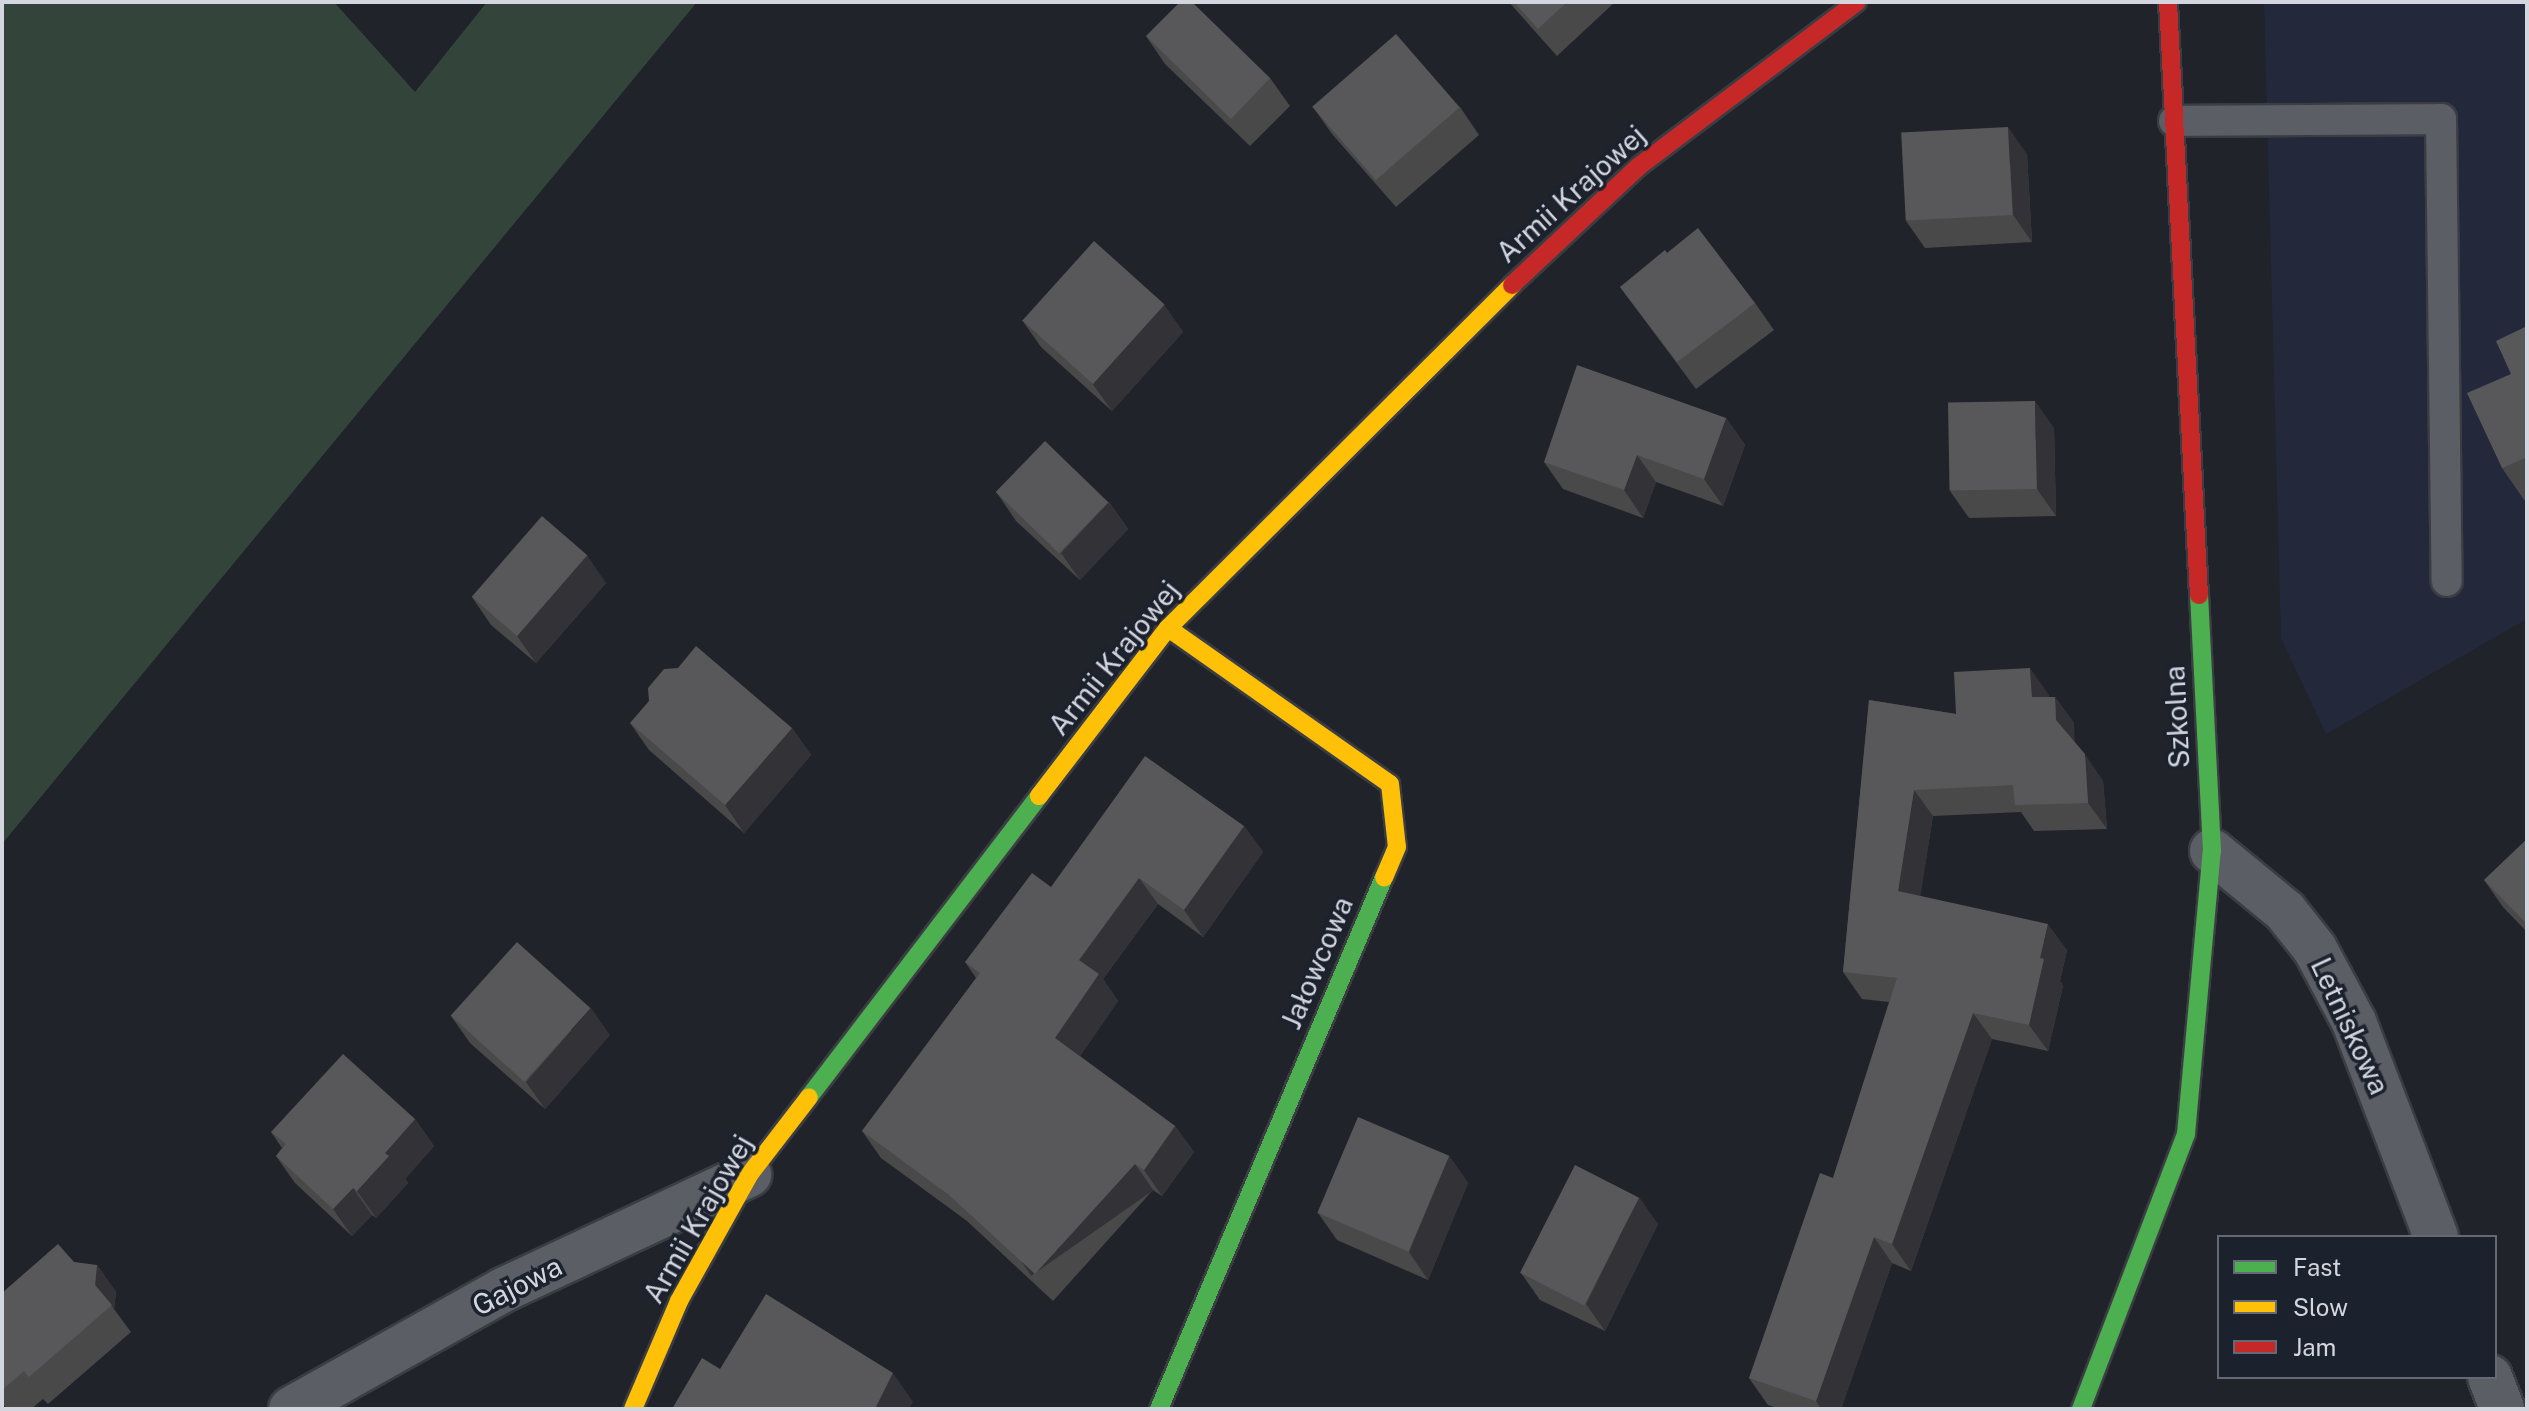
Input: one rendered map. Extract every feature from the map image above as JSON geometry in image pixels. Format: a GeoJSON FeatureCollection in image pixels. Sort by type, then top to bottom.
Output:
{"type":"FeatureCollection","features":[{"type":"Feature","properties":{"kind":"street","name":"Armii Krajowej"},"geometry":{"type":"LineString","coordinates":[[633,1409],[679,1301],[749,1175],[1168,628],[1484,311],[1638,167],[1857,2]]}},
{"type":"Feature","properties":{"kind":"street","name":"Szkolna"},"geometry":{"type":"LineString","coordinates":[[2081,1409],[2186,1134],[2207,946],[2212,851],[2168,2]]}},
{"type":"Feature","properties":{"kind":"street","name":"Jałowcowa"},"geometry":{"type":"LineString","coordinates":[[1159,1409],[1397,847],[1390,784],[1168,628]]}},
{"type":"Feature","properties":{"kind":"street","name":"Letniskowa"},"geometry":{"type":"LineString","coordinates":[[2212,851],[2285,911],[2315,949],[2354,1022],[2435,1235]]}},
{"type":"Feature","properties":{"kind":"street","name":"Gajowa"},"geometry":{"type":"LineString","coordinates":[[291,1409],[503,1290],[749,1175]]}},
{"type":"Feature","properties":{"kind":"street"},"geometry":{"type":"LineString","coordinates":[[2491,1379],[2502,1409]]}},
{"type":"Feature","properties":{"kind":"lane"},"geometry":{"type":"LineString","coordinates":[[2174,121],[2441,119],[2447,581]]}},
{"type":"Feature","properties":{"kind":"shaded area"},"geometry":{"type":"Polygon","coordinates":[[[2264,2],[2527,2],[2527,619],[2326,734],[2281,638],[2264,2]]]}},
{"type":"Feature","properties":{"kind":"green space"},"geometry":{"type":"Polygon","coordinates":[[[2,2],[334,2],[415,92],[487,2],[697,2],[2,844],[2,2]]]}},
{"type":"Feature","properties":{"kind":"building"},"geometry":{"type":"Polygon","coordinates":[[[1180,2],[1192,2],[1270,78],[1231,119],[1146,36],[1180,2]]]}},
{"type":"Feature","properties":{"kind":"building"},"geometry":{"type":"Polygon","coordinates":[[[1514,2],[1567,2],[1538,29],[1514,2]]]}},
{"type":"Feature","properties":{"kind":"building"},"geometry":{"type":"Polygon","coordinates":[[[1396,34],[1460,107],[1376,180],[1312,107],[1396,34]]]}},
{"type":"Feature","properties":{"kind":"building"},"geometry":{"type":"Polygon","coordinates":[[[2008,127],[2013,215],[1906,220],[1901,133],[2008,127]]]}},
{"type":"Feature","properties":{"kind":"building"},"geometry":{"type":"Polygon","coordinates":[[[1698,228],[1755,303],[1677,362],[1620,287],[1698,228]]]}},
{"type":"Feature","properties":{"kind":"building"},"geometry":{"type":"Polygon","coordinates":[[[1094,241],[1165,305],[1093,384],[1022,321],[1094,241]]]}},
{"type":"Feature","properties":{"kind":"building"},"geometry":{"type":"Polygon","coordinates":[[[2527,326],[2527,457],[2502,468],[2467,393],[2511,374],[2496,341],[2527,326]]]}},
{"type":"Feature","properties":{"kind":"building"},"geometry":{"type":"Polygon","coordinates":[[[1577,365],[1726,418],[1704,479],[1637,455],[1624,490],[1544,462],[1577,365]]]}},
{"type":"Feature","properties":{"kind":"building"},"geometry":{"type":"Polygon","coordinates":[[[2035,401],[2037,489],[1950,491],[1948,403],[2035,401]]]}},
{"type":"Feature","properties":{"kind":"building"},"geometry":{"type":"Polygon","coordinates":[[[1045,441],[1108,502],[1059,553],[996,492],[1045,441]]]}},
{"type":"Feature","properties":{"kind":"building"},"geometry":{"type":"Polygon","coordinates":[[[542,516],[587,555],[517,636],[472,597],[542,516]]]}},
{"type":"Feature","properties":{"kind":"building"},"geometry":{"type":"Polygon","coordinates":[[[696,646],[792,728],[725,805],[630,723],[649,701],[648,688],[664,669],[678,668],[696,646]]]}},
{"type":"Feature","properties":{"kind":"building"},"geometry":{"type":"Polygon","coordinates":[[[2030,668],[2032,697],[2055,697],[2056,720],[2085,754],[2088,803],[2015,805],[2013,785],[1914,790],[1898,891],[2048,924],[2040,958],[2044,959],[2029,1025],[1973,1013],[1892,1244],[1874,1237],[1816,1401],[1749,1378],[1820,1173],[1833,1178],[1897,978],[1843,972],[1869,700],[1956,714],[1954,672],[2030,668]]]}},
{"type":"Feature","properties":{"kind":"building"},"geometry":{"type":"Polygon","coordinates":[[[1145,756],[1244,826],[1184,910],[1139,878],[1079,960],[1099,974],[1055,1038],[1175,1126],[1144,1170],[1135,1164],[1035,1274],[949,1195],[862,1131],[980,973],[965,962],[1032,873],[1051,887],[1145,756]]]}},
{"type":"Feature","properties":{"kind":"building"},"geometry":{"type":"Polygon","coordinates":[[[2527,839],[2527,924],[2484,880],[2527,839]]]}},
{"type":"Feature","properties":{"kind":"building"},"geometry":{"type":"Polygon","coordinates":[[[517,942],[591,1008],[524,1082],[451,1016],[517,942]]]}},
{"type":"Feature","properties":{"kind":"building"},"geometry":{"type":"Polygon","coordinates":[[[343,1054],[415,1119],[385,1153],[389,1156],[357,1191],[353,1188],[333,1209],[276,1156],[286,1144],[271,1132],[343,1054]]]}},
{"type":"Feature","properties":{"kind":"building"},"geometry":{"type":"Polygon","coordinates":[[[1358,1117],[1449,1156],[1408,1251],[1317,1213],[1358,1117]]]}},
{"type":"Feature","properties":{"kind":"building"},"geometry":{"type":"Polygon","coordinates":[[[1575,1165],[1639,1198],[1584,1305],[1520,1273],[1575,1165]]]}},
{"type":"Feature","properties":{"kind":"building"},"geometry":{"type":"Polygon","coordinates":[[[58,1244],[74,1262],[97,1265],[95,1285],[112,1305],[29,1377],[24,1371],[2,1390],[2,1293],[58,1244]]]}},
{"type":"Feature","properties":{"kind":"building"},"geometry":{"type":"Polygon","coordinates":[[[766,1294],[893,1373],[875,1409],[672,1409],[702,1358],[720,1369],[766,1294]]]}},
{"type":"Feature","properties":{"kind":"traffic: fast"},"geometry":{"type":"LineString","coordinates":[[2081,1409],[2186,1134],[2212,851],[2199,595]]}},
{"type":"Feature","properties":{"kind":"traffic: fast"},"geometry":{"type":"LineString","coordinates":[[809,1097],[1039,796]]}},
{"type":"Feature","properties":{"kind":"traffic: fast"},"geometry":{"type":"LineString","coordinates":[[1159,1409],[1384,877]]}},
{"type":"Feature","properties":{"kind":"traffic: slow"},"geometry":{"type":"LineString","coordinates":[[1039,796],[1168,628],[1512,285]]}},
{"type":"Feature","properties":{"kind":"traffic: slow"},"geometry":{"type":"LineString","coordinates":[[1168,628],[1390,784],[1397,847],[1384,877]]}},
{"type":"Feature","properties":{"kind":"traffic: slow"},"geometry":{"type":"LineString","coordinates":[[633,1409],[679,1301],[749,1175],[809,1097]]}},
{"type":"Feature","properties":{"kind":"traffic: jam"},"geometry":{"type":"LineString","coordinates":[[1512,285],[1638,167],[1857,2]]}},
{"type":"Feature","properties":{"kind":"traffic: jam"},"geometry":{"type":"LineString","coordinates":[[2168,2],[2199,595]]}}]}
